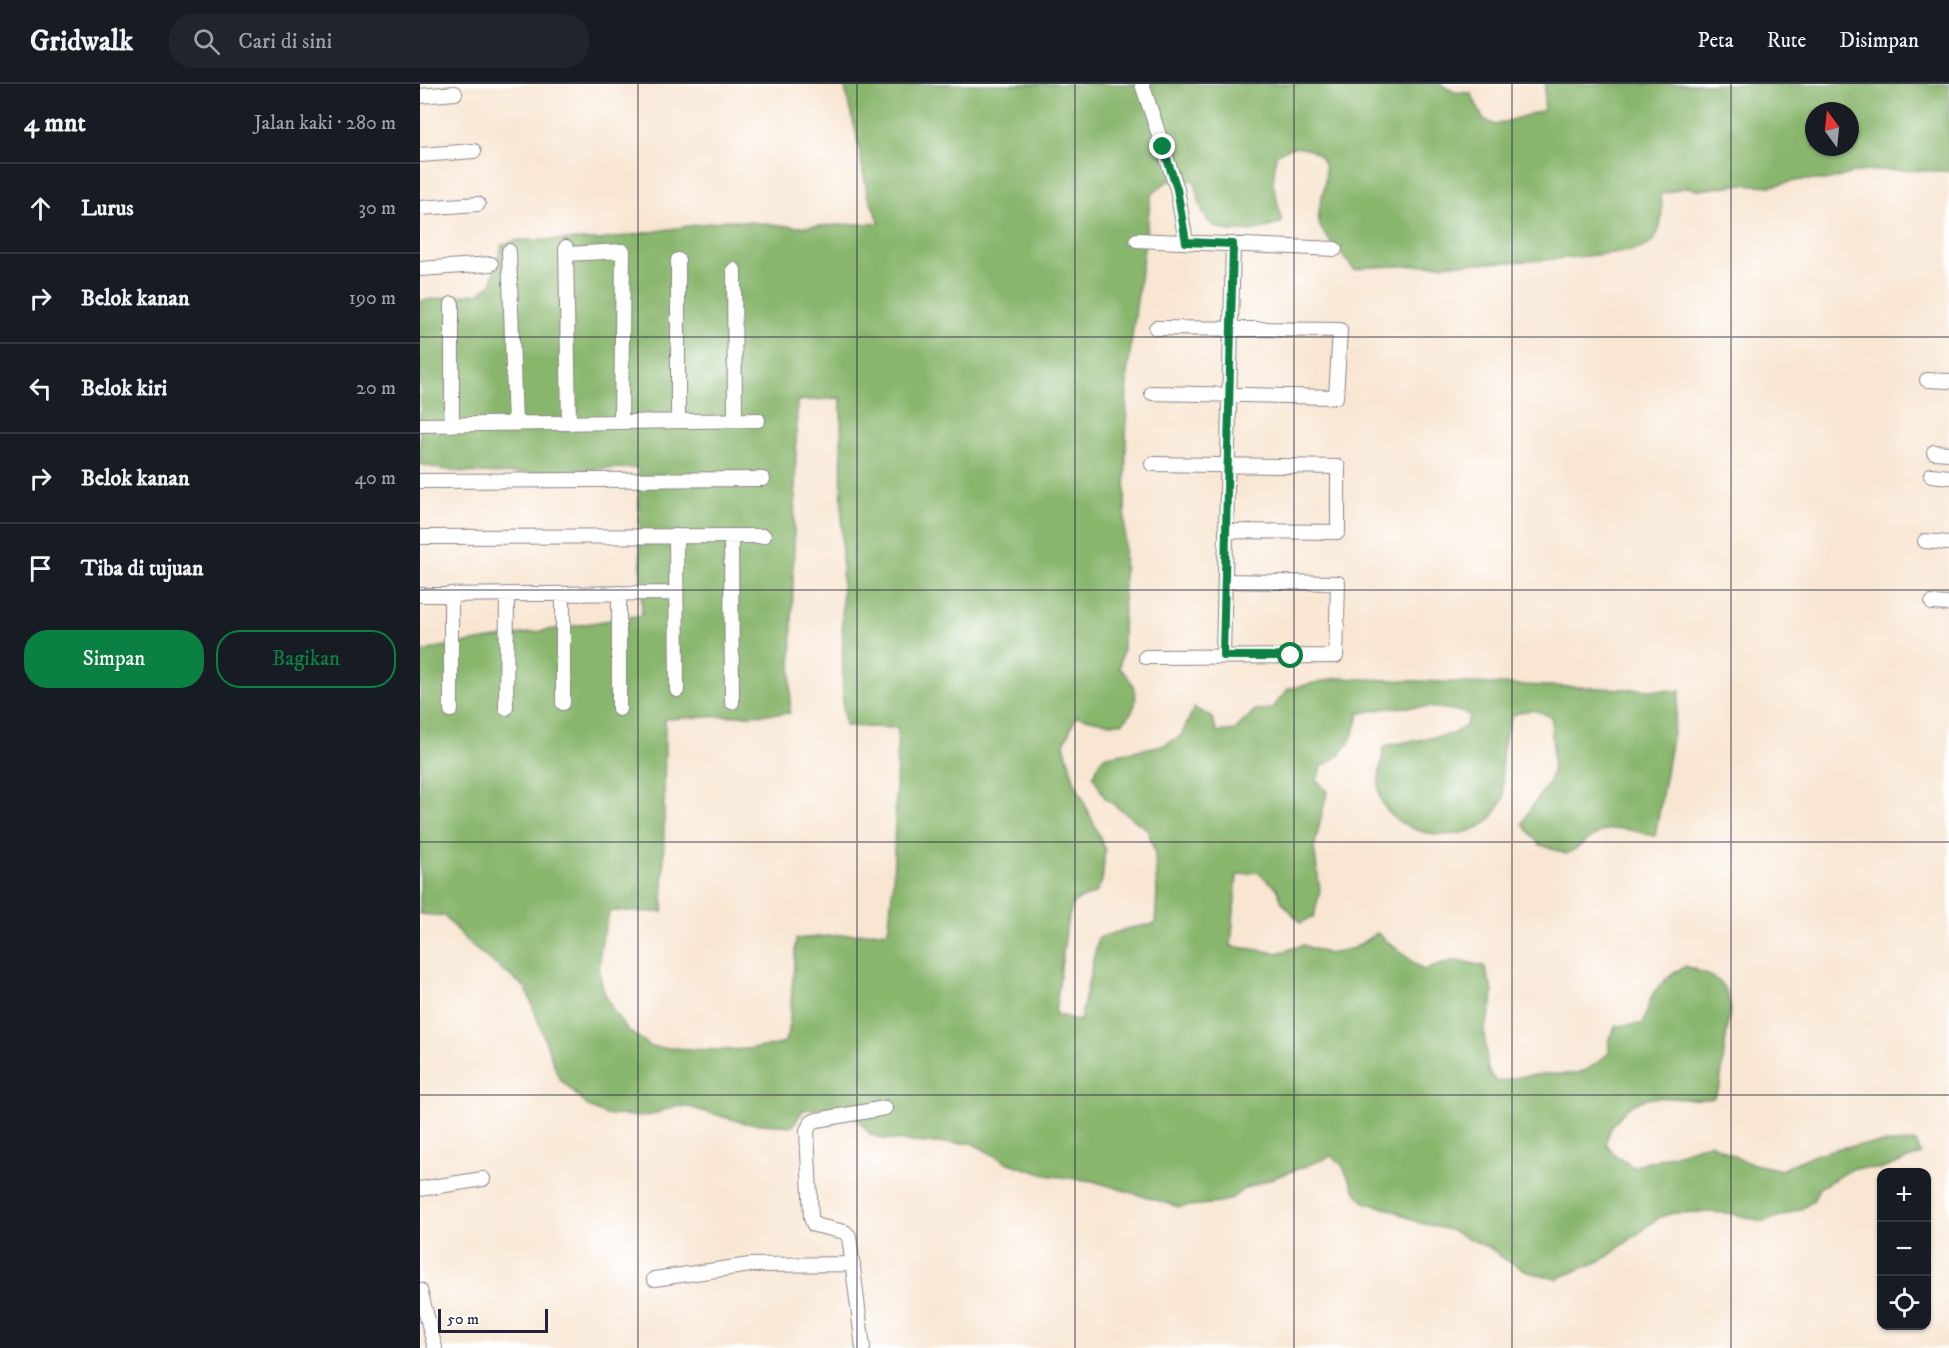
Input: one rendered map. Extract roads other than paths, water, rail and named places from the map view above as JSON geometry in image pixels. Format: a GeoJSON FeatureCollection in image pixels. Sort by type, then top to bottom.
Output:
{"type":"FeatureCollection","features":[{"type":"Feature","properties":{"kind":"street"},"geometry":{"type":"LineString","coordinates":[[1142,84],[1177,189],[1186,242]]}},
{"type":"Feature","properties":{"kind":"street"},"geometry":{"type":"LineString","coordinates":[[420,96],[455,93]]}},
{"type":"Feature","properties":{"kind":"street"},"geometry":{"type":"LineString","coordinates":[[420,155],[474,151]]}},
{"type":"Feature","properties":{"kind":"street"},"geometry":{"type":"LineString","coordinates":[[420,208],[478,204]]}},
{"type":"Feature","properties":{"kind":"street"},"geometry":{"type":"LineString","coordinates":[[1137,240],[1335,249]]}},
{"type":"Feature","properties":{"kind":"street"},"geometry":{"type":"LineString","coordinates":[[1223,656],[1233,244]]}},
{"type":"Feature","properties":{"kind":"street"},"geometry":{"type":"LineString","coordinates":[[509,250],[514,424]]}},
{"type":"Feature","properties":{"kind":"street"},"geometry":{"type":"LineString","coordinates":[[569,423],[566,250],[623,251],[621,422]]}},
{"type":"Feature","properties":{"kind":"street"},"geometry":{"type":"LineString","coordinates":[[678,260],[678,421]]}},
{"type":"Feature","properties":{"kind":"street"},"geometry":{"type":"LineString","coordinates":[[420,269],[491,264]]}},
{"type":"Feature","properties":{"kind":"street"},"geometry":{"type":"LineString","coordinates":[[734,270],[735,420]]}},
{"type":"Feature","properties":{"kind":"street"},"geometry":{"type":"LineString","coordinates":[[452,304],[452,425]]}},
{"type":"Feature","properties":{"kind":"street"},"geometry":{"type":"LineString","coordinates":[[1152,393],[1336,397],[1340,330],[1156,328]]}},
{"type":"Feature","properties":{"kind":"street"},"geometry":{"type":"LineString","coordinates":[[1928,381],[1949,381]]}},
{"type":"Feature","properties":{"kind":"street"},"geometry":{"type":"LineString","coordinates":[[420,425],[758,420]]}},
{"type":"Feature","properties":{"kind":"street"},"geometry":{"type":"LineString","coordinates":[[1934,452],[1949,453]]}},
{"type":"Feature","properties":{"kind":"street"},"geometry":{"type":"LineString","coordinates":[[1152,464],[1338,466],[1338,532],[1226,531]]}},
{"type":"Feature","properties":{"kind":"street"},"geometry":{"type":"LineString","coordinates":[[1931,475],[1949,477]]}},
{"type":"Feature","properties":{"kind":"street"},"geometry":{"type":"LineString","coordinates":[[420,481],[764,479]]}},
{"type":"Feature","properties":{"kind":"street"},"geometry":{"type":"LineString","coordinates":[[676,536],[676,690]]}},
{"type":"Feature","properties":{"kind":"street"},"geometry":{"type":"LineString","coordinates":[[731,536],[732,702]]}},
{"type":"Feature","properties":{"kind":"street"},"geometry":{"type":"LineString","coordinates":[[420,537],[764,536]]}},
{"type":"Feature","properties":{"kind":"street"},"geometry":{"type":"LineString","coordinates":[[1925,541],[1949,543]]}},
{"type":"Feature","properties":{"kind":"street"},"geometry":{"type":"LineString","coordinates":[[1146,657],[1336,656],[1338,583],[1225,581]]}},
{"type":"Feature","properties":{"kind":"street"},"geometry":{"type":"LineString","coordinates":[[619,593],[619,709]]}},
{"type":"Feature","properties":{"kind":"street"},"geometry":{"type":"LineString","coordinates":[[420,595],[675,593]]}},
{"type":"Feature","properties":{"kind":"street"},"geometry":{"type":"LineString","coordinates":[[451,594],[451,710]]}},
{"type":"Feature","properties":{"kind":"street"},"geometry":{"type":"LineString","coordinates":[[506,708],[507,594]]}},
{"type":"Feature","properties":{"kind":"street"},"geometry":{"type":"LineString","coordinates":[[563,594],[563,703]]}},
{"type":"Feature","properties":{"kind":"street"},"geometry":{"type":"LineString","coordinates":[[1932,603],[1949,604]]}},
{"type":"Feature","properties":{"kind":"street"},"geometry":{"type":"LineString","coordinates":[[863,1348],[857,1316],[851,1242],[845,1232],[818,1226],[812,1222],[807,1130],[812,1122],[817,1120],[885,1108]]}},
{"type":"Feature","properties":{"kind":"street"},"geometry":{"type":"LineString","coordinates":[[420,1189],[483,1179]]}},
{"type":"Feature","properties":{"kind":"street"},"geometry":{"type":"LineString","coordinates":[[654,1279],[750,1265],[853,1264]]}},
{"type":"Feature","properties":{"kind":"street"},"geometry":{"type":"LineString","coordinates":[[420,1290],[435,1348]]}}]}
